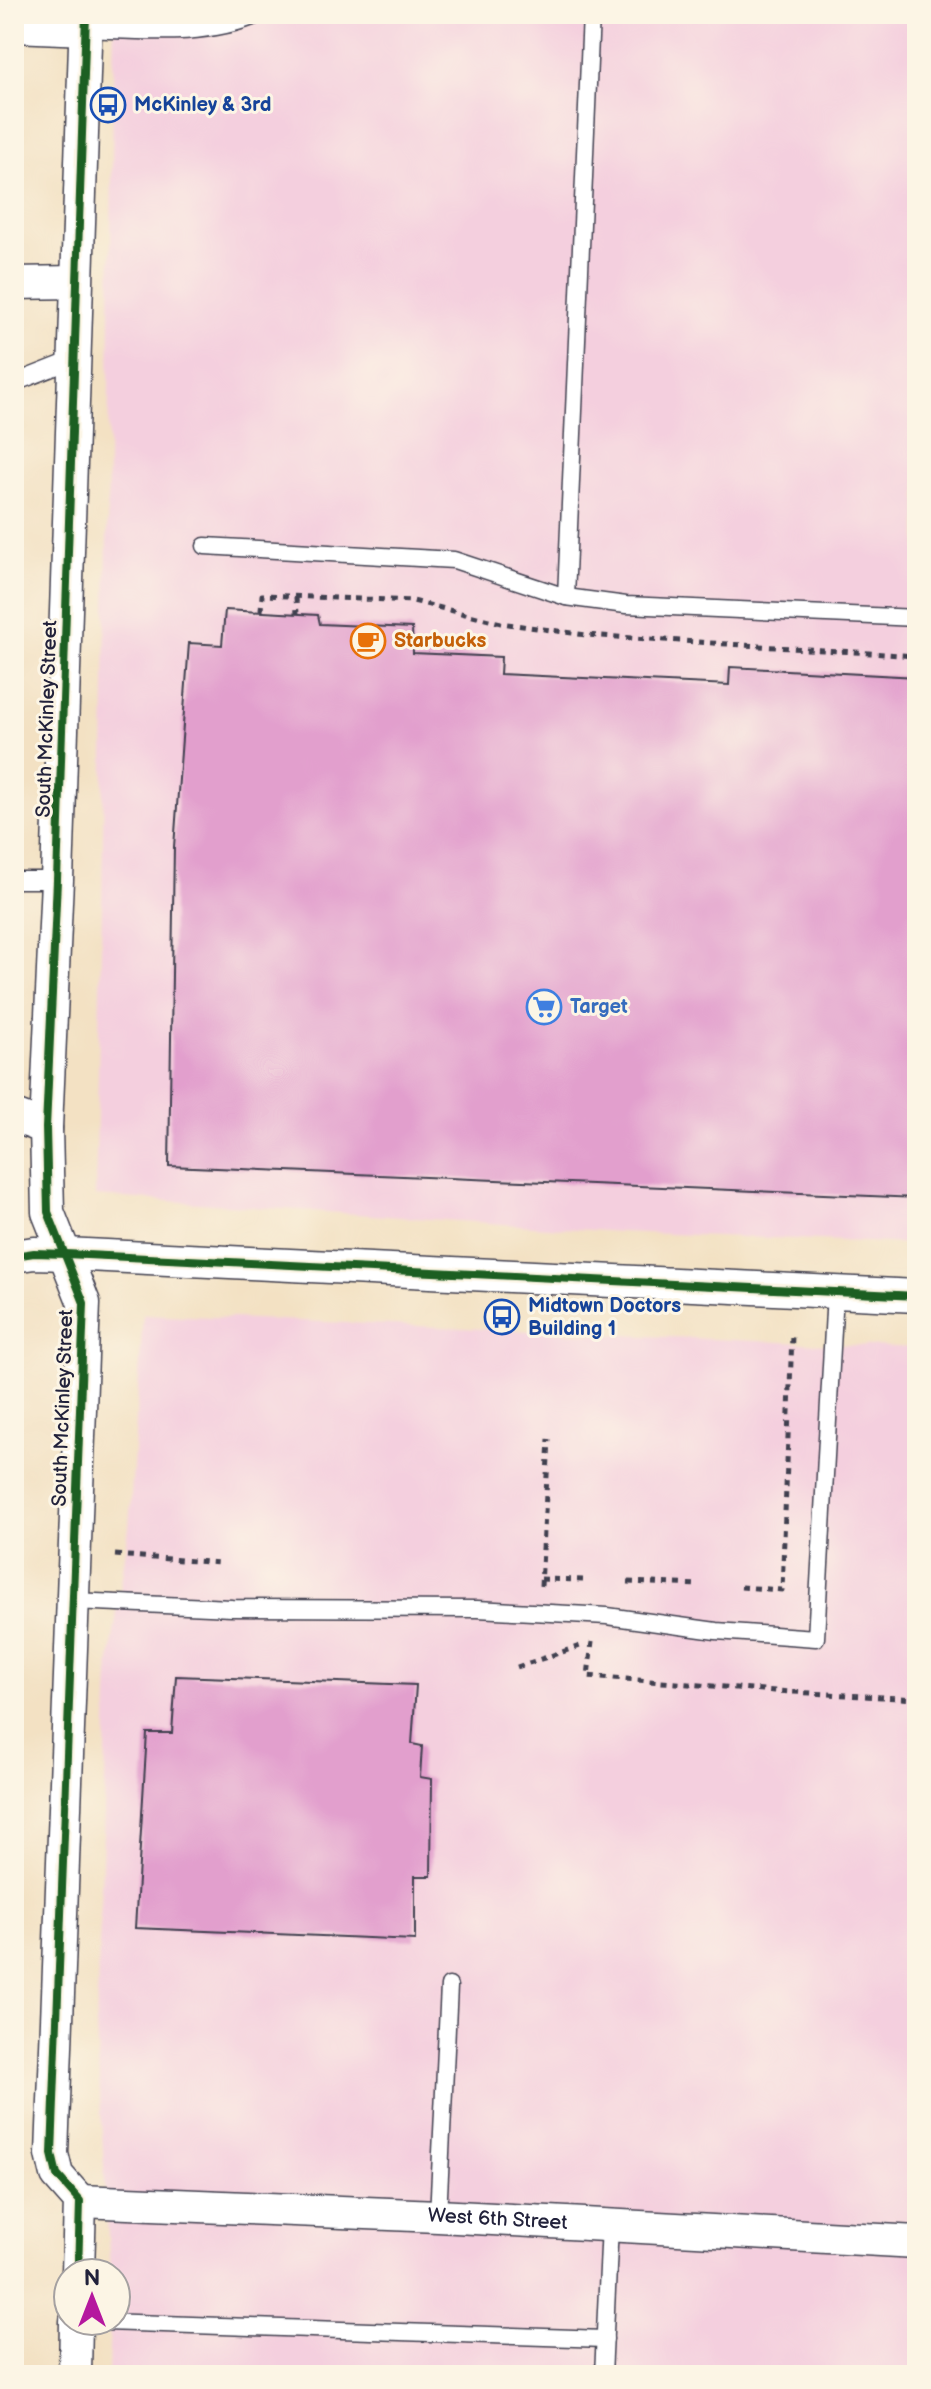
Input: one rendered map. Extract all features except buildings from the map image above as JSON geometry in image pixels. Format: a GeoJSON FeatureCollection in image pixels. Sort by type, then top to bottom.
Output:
{"type":"FeatureCollection","features":[{"type":"Feature","properties":{"kind":"street"},"geometry":{"type":"LineString","coordinates":[[14,26],[86,22]]}},
{"type":"Feature","properties":{"kind":"street","name":"South McKinley Street"},"geometry":{"type":"LineString","coordinates":[[80,2201],[57,2175],[52,2154],[84,1303],[48,1212],[46,1128],[86,22]]}},
{"type":"Feature","properties":{"kind":"street"},"geometry":{"type":"LineString","coordinates":[[14,283],[76,282]]}},
{"type":"Feature","properties":{"kind":"street"},"geometry":{"type":"LineString","coordinates":[[14,1116],[46,1128]]}},
{"type":"Feature","properties":{"kind":"street"},"geometry":{"type":"LineString","coordinates":[[14,1256],[66,1254],[917,1296]]}},
{"type":"Feature","properties":{"kind":"street"},"geometry":{"type":"LineString","coordinates":[[78,2257],[80,2201]]}},
{"type":"Feature","properties":{"kind":"street","name":"West 6th Street"},"geometry":{"type":"LineString","coordinates":[[80,2201],[438,2216],[917,2242]]}},
{"type":"Feature","properties":{"kind":"street"},"geometry":{"type":"LineString","coordinates":[[75,2375],[76,2337]]}},
{"type":"Feature","properties":{"kind":"lane"},"geometry":{"type":"LineString","coordinates":[[86,22],[190,32],[221,27],[260,14]]}},
{"type":"Feature","properties":{"kind":"lane"},"geometry":{"type":"LineString","coordinates":[[566,597],[591,14]]}},
{"type":"Feature","properties":{"kind":"lane"},"geometry":{"type":"LineString","coordinates":[[14,383],[75,359]]}},
{"type":"Feature","properties":{"kind":"lane"},"geometry":{"type":"LineString","coordinates":[[205,546],[454,560],[566,597],[626,605],[917,618]]}},
{"type":"Feature","properties":{"kind":"lane"},"geometry":{"type":"LineString","coordinates":[[14,880],[57,880]]}},
{"type":"Feature","properties":{"kind":"lane"},"geometry":{"type":"LineString","coordinates":[[73,1601],[232,1608],[477,1609],[607,1616],[716,1631],[816,1638],[835,1293]]}},
{"type":"Feature","properties":{"kind":"lane"},"geometry":{"type":"LineString","coordinates":[[438,2216],[449,1986]]}},
{"type":"Feature","properties":{"kind":"lane"},"geometry":{"type":"LineString","coordinates":[[603,2375],[610,2225]]}},
{"type":"Feature","properties":{"kind":"lane"},"geometry":{"type":"LineString","coordinates":[[132,2323],[605,2339]]}},
{"type":"Feature","properties":{"kind":"path"},"geometry":{"type":"LineString","coordinates":[[261,611],[262,595]]}},
{"type":"Feature","properties":{"kind":"path"},"geometry":{"type":"LineString","coordinates":[[296,597],[297,614]]}},
{"type":"Feature","properties":{"kind":"path"},"geometry":{"type":"LineString","coordinates":[[741,1587],[782,1590],[792,1335]]}},
{"type":"Feature","properties":{"kind":"path"},"geometry":{"type":"LineString","coordinates":[[541,1591],[549,1439]]}},
{"type":"Feature","properties":{"kind":"path"},"geometry":{"type":"LineString","coordinates":[[115,1555],[221,1563]]}},
{"type":"Feature","properties":{"kind":"path"},"geometry":{"type":"LineString","coordinates":[[541,1579],[586,1580]]}},
{"type":"Feature","properties":{"kind":"path"},"geometry":{"type":"LineString","coordinates":[[628,1582],[697,1585]]}},
{"type":"Feature","properties":{"kind":"path"},"geometry":{"type":"LineString","coordinates":[[517,1667],[592,1642],[588,1676],[917,1699]]}},
{"type":"Feature","properties":{"kind":"shaded area"},"geometry":{"type":"Polygon","coordinates":[[[114,14],[917,14],[917,1244],[620,1232],[95,1196],[114,14]]]}},
{"type":"Feature","properties":{"kind":"shaded area"},"geometry":{"type":"Polygon","coordinates":[[[143,1314],[917,1348],[917,2375],[108,2375],[109,2337],[132,2337],[132,2257],[109,2257],[96,2027],[109,1668],[129,1527],[143,1314]]]}},
{"type":"Feature","properties":{"kind":"cycle path"},"geometry":{"type":"LineString","coordinates":[[78,2257],[80,2201],[57,2175],[52,2154],[84,1303],[48,1212],[46,1128],[86,14]]}},
{"type":"Feature","properties":{"kind":"cycle path"},"geometry":{"type":"LineString","coordinates":[[14,1256],[66,1254],[917,1296]]}},
{"type":"Feature","properties":{"kind":"place","name":"McKinley & 3rd"},"geometry":{"type":"Point","coordinates":[108,105]}},
{"type":"Feature","properties":{"kind":"place","name":"Starbucks"},"geometry":{"type":"Point","coordinates":[368,641]}},
{"type":"Feature","properties":{"kind":"place","name":"Target"},"geometry":{"type":"Point","coordinates":[544,1007]}},
{"type":"Feature","properties":{"kind":"place","name":"Midtown Doctors Building 1"},"geometry":{"type":"Point","coordinates":[502,1317]}}]}
